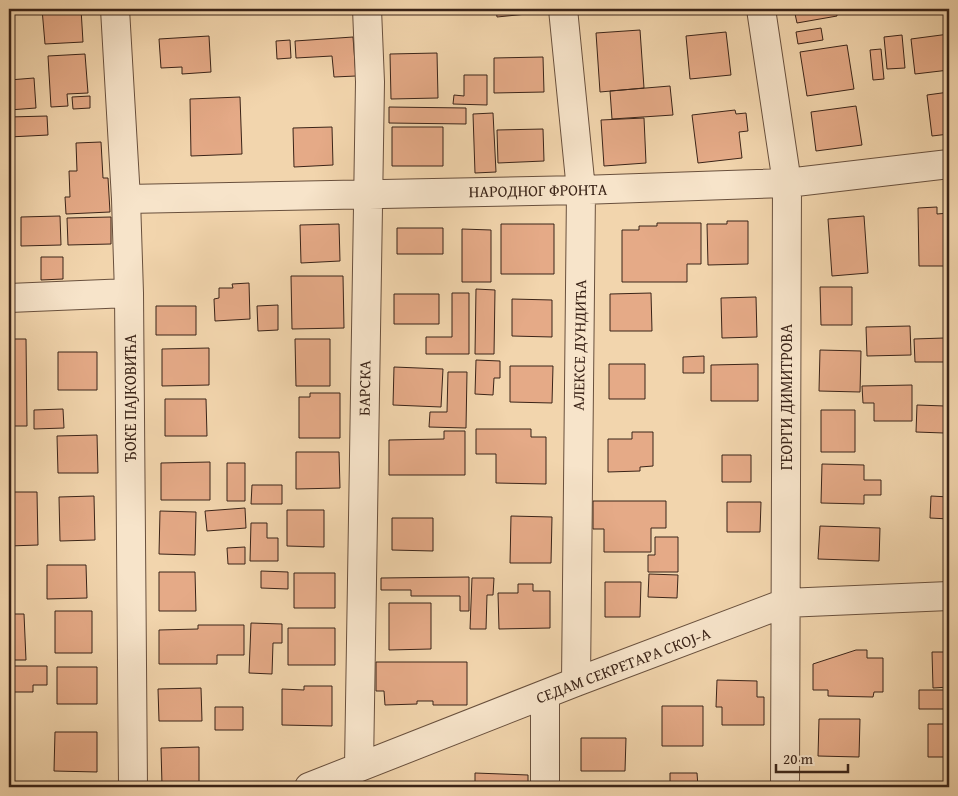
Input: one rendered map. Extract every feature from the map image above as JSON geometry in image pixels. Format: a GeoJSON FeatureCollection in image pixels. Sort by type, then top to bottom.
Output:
{"type":"FeatureCollection","features":[{"type":"Feature","properties":{"kind":"street","name":"ЂОКЕ ПАЈКОВИЋА"},"geometry":{"type":"LineString","coordinates":[[115,9],[126,199],[129,293],[133,787]]}},
{"type":"Feature","properties":{"kind":"street","name":"БАРСКА"},"geometry":{"type":"LineString","coordinates":[[358,767],[370,82],[367,9]]}},
{"type":"Feature","properties":{"kind":"street","name":"АЛЕКСЕ ДУНДИЋА"},"geometry":{"type":"LineString","coordinates":[[563,9],[581,190],[576,682]]}},
{"type":"Feature","properties":{"kind":"street","name":"ГЕОРГИ ДИМИТРОВА"},"geometry":{"type":"LineString","coordinates":[[761,9],[787,183],[784,787]]}},
{"type":"Feature","properties":{"kind":"street","name":"НАРОДНОГ ФРОНТА"},"geometry":{"type":"LineString","coordinates":[[126,199],[581,190],[787,183],[949,164]]}},
{"type":"Feature","properties":{"kind":"street"},"geometry":{"type":"LineString","coordinates":[[9,298],[129,293]]}},
{"type":"Feature","properties":{"kind":"street","name":"СЕДАМ СЕКРЕТАРА СКОЈ-А"},"geometry":{"type":"LineString","coordinates":[[309,787],[576,682],[785,603],[949,596]]}},
{"type":"Feature","properties":{"kind":"street"},"geometry":{"type":"LineString","coordinates":[[545,694],[546,787]]}},
{"type":"Feature","properties":{"kind":"building"},"geometry":{"type":"Polygon","coordinates":[[[42,9],[81,9],[83,42],[45,44],[42,9]]]}},
{"type":"Feature","properties":{"kind":"building"},"geometry":{"type":"Polygon","coordinates":[[[496,9],[536,9],[537,13],[497,17],[496,9]]]}},
{"type":"Feature","properties":{"kind":"building"},"geometry":{"type":"Polygon","coordinates":[[[794,9],[836,9],[837,16],[797,23],[794,9]]]}},
{"type":"Feature","properties":{"kind":"building"},"geometry":{"type":"Polygon","coordinates":[[[821,28],[823,40],[798,44],[796,32],[821,28]]]}},
{"type":"Feature","properties":{"kind":"building"},"geometry":{"type":"Polygon","coordinates":[[[640,30],[644,88],[600,92],[596,33],[640,30]]]}},
{"type":"Feature","properties":{"kind":"building"},"geometry":{"type":"Polygon","coordinates":[[[726,32],[731,75],[690,79],[686,36],[726,32]]]}},
{"type":"Feature","properties":{"kind":"building"},"geometry":{"type":"Polygon","coordinates":[[[949,34],[949,70],[915,74],[911,39],[949,34]]]}},
{"type":"Feature","properties":{"kind":"building"},"geometry":{"type":"Polygon","coordinates":[[[902,35],[905,68],[887,69],[884,37],[902,35]]]}},
{"type":"Feature","properties":{"kind":"building"},"geometry":{"type":"Polygon","coordinates":[[[209,36],[211,72],[182,74],[182,67],[161,68],[159,39],[209,36]]]}},
{"type":"Feature","properties":{"kind":"building"},"geometry":{"type":"Polygon","coordinates":[[[353,37],[356,76],[334,77],[332,56],[296,58],[295,41],[353,37]]]}},
{"type":"Feature","properties":{"kind":"building"},"geometry":{"type":"Polygon","coordinates":[[[290,40],[291,58],[277,59],[276,41],[290,40]]]}},
{"type":"Feature","properties":{"kind":"building"},"geometry":{"type":"Polygon","coordinates":[[[847,45],[854,89],[807,96],[800,52],[847,45]]]}},
{"type":"Feature","properties":{"kind":"building"},"geometry":{"type":"Polygon","coordinates":[[[881,49],[884,79],[873,80],[870,50],[881,49]]]}},
{"type":"Feature","properties":{"kind":"building"},"geometry":{"type":"Polygon","coordinates":[[[437,53],[438,98],[391,99],[390,54],[437,53]]]}},
{"type":"Feature","properties":{"kind":"building"},"geometry":{"type":"Polygon","coordinates":[[[85,54],[88,93],[67,94],[68,106],[51,107],[48,56],[85,54]]]}},
{"type":"Feature","properties":{"kind":"building"},"geometry":{"type":"Polygon","coordinates":[[[543,57],[544,92],[494,93],[494,58],[543,57]]]}},
{"type":"Feature","properties":{"kind":"building"},"geometry":{"type":"Polygon","coordinates":[[[464,75],[487,75],[487,105],[453,104],[454,95],[464,96],[464,75]]]}},
{"type":"Feature","properties":{"kind":"building"},"geometry":{"type":"Polygon","coordinates":[[[34,78],[36,108],[9,110],[9,80],[34,78]]]}},
{"type":"Feature","properties":{"kind":"building"},"geometry":{"type":"Polygon","coordinates":[[[670,86],[673,115],[612,119],[610,91],[670,86]]]}},
{"type":"Feature","properties":{"kind":"building"},"geometry":{"type":"Polygon","coordinates":[[[949,92],[949,134],[932,136],[927,95],[949,92]]]}},
{"type":"Feature","properties":{"kind":"building"},"geometry":{"type":"Polygon","coordinates":[[[90,96],[90,108],[73,109],[72,97],[90,96]]]}},
{"type":"Feature","properties":{"kind":"building"},"geometry":{"type":"Polygon","coordinates":[[[240,97],[242,154],[191,156],[190,99],[240,97]]]}},
{"type":"Feature","properties":{"kind":"building"},"geometry":{"type":"Polygon","coordinates":[[[856,106],[862,145],[816,151],[811,112],[856,106]]]}},
{"type":"Feature","properties":{"kind":"building"},"geometry":{"type":"Polygon","coordinates":[[[389,107],[466,108],[466,124],[389,123],[389,107]]]}},
{"type":"Feature","properties":{"kind":"building"},"geometry":{"type":"Polygon","coordinates":[[[735,110],[736,114],[746,113],[748,131],[739,132],[742,158],[698,163],[692,115],[735,110]]]}},
{"type":"Feature","properties":{"kind":"building"},"geometry":{"type":"Polygon","coordinates":[[[493,113],[496,172],[475,173],[473,114],[493,113]]]}},
{"type":"Feature","properties":{"kind":"building"},"geometry":{"type":"Polygon","coordinates":[[[47,116],[48,135],[9,137],[9,117],[47,116]]]}},
{"type":"Feature","properties":{"kind":"building"},"geometry":{"type":"Polygon","coordinates":[[[644,118],[646,163],[604,166],[601,120],[644,118]]]}},
{"type":"Feature","properties":{"kind":"building"},"geometry":{"type":"Polygon","coordinates":[[[332,127],[333,165],[294,167],[293,128],[332,127]]]}},
{"type":"Feature","properties":{"kind":"building"},"geometry":{"type":"Polygon","coordinates":[[[392,127],[443,127],[443,166],[392,166],[392,127]]]}},
{"type":"Feature","properties":{"kind":"building"},"geometry":{"type":"Polygon","coordinates":[[[543,129],[544,161],[498,163],[497,130],[543,129]]]}},
{"type":"Feature","properties":{"kind":"building"},"geometry":{"type":"Polygon","coordinates":[[[101,142],[103,178],[108,178],[110,212],[66,214],[65,197],[70,197],[69,171],[77,171],[76,143],[101,142]]]}},
{"type":"Feature","properties":{"kind":"building"},"geometry":{"type":"Polygon","coordinates":[[[9,143],[11,143],[12,184],[9,184],[9,143]]]}},
{"type":"Feature","properties":{"kind":"building"},"geometry":{"type":"Polygon","coordinates":[[[937,207],[937,214],[949,213],[949,266],[919,266],[918,208],[937,207]]]}},
{"type":"Feature","properties":{"kind":"building"},"geometry":{"type":"Polygon","coordinates":[[[60,216],[61,245],[21,246],[21,217],[60,216]]]}},
{"type":"Feature","properties":{"kind":"building"},"geometry":{"type":"Polygon","coordinates":[[[864,216],[868,273],[832,276],[828,219],[864,216]]]}},
{"type":"Feature","properties":{"kind":"building"},"geometry":{"type":"Polygon","coordinates":[[[111,217],[111,244],[68,245],[67,218],[111,217]]]}},
{"type":"Feature","properties":{"kind":"building"},"geometry":{"type":"Polygon","coordinates":[[[9,219],[11,219],[11,254],[9,254],[9,219]]]}},
{"type":"Feature","properties":{"kind":"building"},"geometry":{"type":"Polygon","coordinates":[[[727,221],[748,221],[748,264],[708,265],[707,224],[727,224],[727,221]]]}},
{"type":"Feature","properties":{"kind":"building"},"geometry":{"type":"Polygon","coordinates":[[[657,223],[701,223],[701,264],[687,264],[687,282],[622,282],[622,230],[639,230],[639,226],[657,226],[657,223]]]}},
{"type":"Feature","properties":{"kind":"building"},"geometry":{"type":"Polygon","coordinates":[[[339,224],[340,261],[301,263],[300,225],[339,224]]]}},
{"type":"Feature","properties":{"kind":"building"},"geometry":{"type":"Polygon","coordinates":[[[501,224],[554,224],[554,274],[501,274],[501,224]]]}},
{"type":"Feature","properties":{"kind":"building"},"geometry":{"type":"Polygon","coordinates":[[[397,228],[443,228],[443,254],[397,254],[397,228]]]}},
{"type":"Feature","properties":{"kind":"building"},"geometry":{"type":"Polygon","coordinates":[[[462,229],[491,230],[491,282],[462,282],[462,229]]]}},
{"type":"Feature","properties":{"kind":"building"},"geometry":{"type":"Polygon","coordinates":[[[41,257],[63,257],[63,279],[41,280],[41,257]]]}},
{"type":"Feature","properties":{"kind":"building"},"geometry":{"type":"Polygon","coordinates":[[[291,276],[343,276],[344,328],[292,329],[291,276]]]}},
{"type":"Feature","properties":{"kind":"building"},"geometry":{"type":"Polygon","coordinates":[[[249,283],[250,319],[215,321],[214,299],[219,298],[219,288],[233,288],[232,284],[249,283]]]}},
{"type":"Feature","properties":{"kind":"building"},"geometry":{"type":"Polygon","coordinates":[[[820,287],[852,287],[852,325],[821,325],[820,287]]]}},
{"type":"Feature","properties":{"kind":"building"},"geometry":{"type":"Polygon","coordinates":[[[476,289],[495,290],[494,354],[475,354],[476,289]]]}},
{"type":"Feature","properties":{"kind":"building"},"geometry":{"type":"Polygon","coordinates":[[[452,293],[469,293],[469,354],[426,354],[426,337],[452,337],[452,293]]]}},
{"type":"Feature","properties":{"kind":"building"},"geometry":{"type":"Polygon","coordinates":[[[651,293],[652,331],[610,331],[610,294],[651,293]]]}},
{"type":"Feature","properties":{"kind":"building"},"geometry":{"type":"Polygon","coordinates":[[[394,294],[439,294],[439,324],[394,324],[394,294]]]}},
{"type":"Feature","properties":{"kind":"building"},"geometry":{"type":"Polygon","coordinates":[[[756,297],[757,337],[722,338],[721,298],[756,297]]]}},
{"type":"Feature","properties":{"kind":"building"},"geometry":{"type":"Polygon","coordinates":[[[512,299],[552,300],[552,337],[512,336],[512,299]]]}},
{"type":"Feature","properties":{"kind":"building"},"geometry":{"type":"Polygon","coordinates":[[[946,300],[949,300],[949,334],[947,334],[946,300]]]}},
{"type":"Feature","properties":{"kind":"building"},"geometry":{"type":"Polygon","coordinates":[[[278,305],[278,330],[258,331],[257,306],[278,305]]]}},
{"type":"Feature","properties":{"kind":"building"},"geometry":{"type":"Polygon","coordinates":[[[156,306],[196,306],[196,335],[156,335],[156,306]]]}},
{"type":"Feature","properties":{"kind":"building"},"geometry":{"type":"Polygon","coordinates":[[[910,326],[911,355],[867,356],[866,327],[910,326]]]}},
{"type":"Feature","properties":{"kind":"building"},"geometry":{"type":"Polygon","coordinates":[[[944,338],[944,362],[915,362],[914,339],[944,338]]]}},
{"type":"Feature","properties":{"kind":"building"},"geometry":{"type":"Polygon","coordinates":[[[9,339],[26,339],[27,426],[9,426],[9,339]]]}},
{"type":"Feature","properties":{"kind":"building"},"geometry":{"type":"Polygon","coordinates":[[[295,339],[330,339],[330,386],[296,386],[295,339]]]}},
{"type":"Feature","properties":{"kind":"building"},"geometry":{"type":"Polygon","coordinates":[[[209,348],[209,385],[162,386],[162,349],[209,348]]]}},
{"type":"Feature","properties":{"kind":"building"},"geometry":{"type":"Polygon","coordinates":[[[820,350],[861,351],[860,392],[819,391],[820,350]]]}},
{"type":"Feature","properties":{"kind":"building"},"geometry":{"type":"Polygon","coordinates":[[[58,352],[97,352],[97,390],[58,390],[58,352]]]}},
{"type":"Feature","properties":{"kind":"building"},"geometry":{"type":"Polygon","coordinates":[[[704,356],[704,373],[683,373],[683,357],[704,356]]]}},
{"type":"Feature","properties":{"kind":"building"},"geometry":{"type":"Polygon","coordinates":[[[476,360],[500,361],[500,378],[494,378],[493,395],[475,394],[476,360]]]}},
{"type":"Feature","properties":{"kind":"building"},"geometry":{"type":"Polygon","coordinates":[[[609,364],[645,364],[645,399],[609,399],[609,364]]]}},
{"type":"Feature","properties":{"kind":"building"},"geometry":{"type":"Polygon","coordinates":[[[758,364],[758,401],[711,401],[711,365],[758,364]]]}},
{"type":"Feature","properties":{"kind":"building"},"geometry":{"type":"Polygon","coordinates":[[[510,366],[553,366],[552,403],[510,402],[510,366]]]}},
{"type":"Feature","properties":{"kind":"building"},"geometry":{"type":"Polygon","coordinates":[[[394,367],[443,369],[441,407],[393,405],[394,367]]]}},
{"type":"Feature","properties":{"kind":"building"},"geometry":{"type":"Polygon","coordinates":[[[448,372],[467,372],[466,428],[429,427],[430,412],[447,412],[448,372]]]}},
{"type":"Feature","properties":{"kind":"building"},"geometry":{"type":"Polygon","coordinates":[[[912,385],[912,421],[874,421],[874,403],[863,403],[862,386],[912,385]]]}},
{"type":"Feature","properties":{"kind":"building"},"geometry":{"type":"Polygon","coordinates":[[[310,393],[340,393],[340,438],[299,438],[299,397],[310,397],[310,393]]]}},
{"type":"Feature","properties":{"kind":"building"},"geometry":{"type":"Polygon","coordinates":[[[165,399],[206,399],[207,436],[165,436],[165,399]]]}},
{"type":"Feature","properties":{"kind":"building"},"geometry":{"type":"Polygon","coordinates":[[[917,405],[945,406],[944,433],[916,432],[917,405]]]}},
{"type":"Feature","properties":{"kind":"building"},"geometry":{"type":"Polygon","coordinates":[[[63,409],[64,428],[34,429],[34,410],[63,409]]]}},
{"type":"Feature","properties":{"kind":"building"},"geometry":{"type":"Polygon","coordinates":[[[821,410],[855,410],[855,452],[821,452],[821,410]]]}},
{"type":"Feature","properties":{"kind":"building"},"geometry":{"type":"Polygon","coordinates":[[[476,429],[531,429],[531,437],[546,437],[546,484],[496,483],[496,454],[476,454],[476,429]]]}},
{"type":"Feature","properties":{"kind":"building"},"geometry":{"type":"Polygon","coordinates":[[[444,431],[465,431],[465,475],[389,475],[389,440],[444,439],[444,431]]]}},
{"type":"Feature","properties":{"kind":"building"},"geometry":{"type":"Polygon","coordinates":[[[632,432],[653,432],[653,466],[640,467],[640,471],[608,472],[608,439],[632,439],[632,432]]]}},
{"type":"Feature","properties":{"kind":"building"},"geometry":{"type":"Polygon","coordinates":[[[97,435],[98,473],[58,473],[57,436],[97,435]]]}},
{"type":"Feature","properties":{"kind":"building"},"geometry":{"type":"Polygon","coordinates":[[[296,452],[339,452],[340,488],[296,489],[296,452]]]}},
{"type":"Feature","properties":{"kind":"building"},"geometry":{"type":"Polygon","coordinates":[[[722,455],[751,455],[751,482],[722,482],[722,455]]]}},
{"type":"Feature","properties":{"kind":"building"},"geometry":{"type":"Polygon","coordinates":[[[210,462],[210,500],[161,500],[161,463],[210,462]]]}},
{"type":"Feature","properties":{"kind":"building"},"geometry":{"type":"Polygon","coordinates":[[[227,463],[245,463],[245,501],[227,501],[227,463]]]}},
{"type":"Feature","properties":{"kind":"building"},"geometry":{"type":"Polygon","coordinates":[[[822,464],[864,465],[864,480],[881,480],[881,495],[864,495],[864,504],[821,503],[822,464]]]}},
{"type":"Feature","properties":{"kind":"building"},"geometry":{"type":"Polygon","coordinates":[[[252,485],[282,485],[282,504],[251,504],[252,485]]]}},
{"type":"Feature","properties":{"kind":"building"},"geometry":{"type":"Polygon","coordinates":[[[9,492],[37,492],[38,545],[9,546],[9,492]]]}},
{"type":"Feature","properties":{"kind":"building"},"geometry":{"type":"Polygon","coordinates":[[[94,496],[95,540],[60,541],[59,497],[94,496]]]}},
{"type":"Feature","properties":{"kind":"building"},"geometry":{"type":"Polygon","coordinates":[[[931,496],[949,497],[949,519],[930,518],[931,496]]]}},
{"type":"Feature","properties":{"kind":"building"},"geometry":{"type":"Polygon","coordinates":[[[593,501],[666,501],[666,528],[651,528],[651,552],[604,552],[604,529],[593,529],[593,501]]]}},
{"type":"Feature","properties":{"kind":"building"},"geometry":{"type":"Polygon","coordinates":[[[727,502],[761,502],[760,532],[727,532],[727,502]]]}},
{"type":"Feature","properties":{"kind":"building"},"geometry":{"type":"Polygon","coordinates":[[[245,508],[246,528],[207,531],[205,511],[245,508]]]}},
{"type":"Feature","properties":{"kind":"building"},"geometry":{"type":"Polygon","coordinates":[[[287,510],[324,510],[324,547],[287,546],[287,510]]]}},
{"type":"Feature","properties":{"kind":"building"},"geometry":{"type":"Polygon","coordinates":[[[160,511],[196,512],[195,555],[159,554],[160,511]]]}},
{"type":"Feature","properties":{"kind":"building"},"geometry":{"type":"Polygon","coordinates":[[[511,516],[552,517],[551,563],[510,563],[511,516]]]}},
{"type":"Feature","properties":{"kind":"building"},"geometry":{"type":"Polygon","coordinates":[[[392,518],[433,518],[433,551],[392,550],[392,518]]]}},
{"type":"Feature","properties":{"kind":"building"},"geometry":{"type":"Polygon","coordinates":[[[251,523],[267,523],[267,538],[278,538],[278,561],[250,561],[251,523]]]}},
{"type":"Feature","properties":{"kind":"building"},"geometry":{"type":"Polygon","coordinates":[[[820,526],[880,528],[879,561],[818,559],[820,526]]]}},
{"type":"Feature","properties":{"kind":"building"},"geometry":{"type":"Polygon","coordinates":[[[655,537],[678,537],[678,572],[648,572],[648,555],[655,555],[655,537]]]}},
{"type":"Feature","properties":{"kind":"building"},"geometry":{"type":"Polygon","coordinates":[[[245,547],[245,564],[228,564],[227,548],[245,547]]]}},
{"type":"Feature","properties":{"kind":"building"},"geometry":{"type":"Polygon","coordinates":[[[47,565],[86,565],[87,598],[47,599],[47,565]]]}},
{"type":"Feature","properties":{"kind":"building"},"geometry":{"type":"Polygon","coordinates":[[[261,571],[288,572],[288,589],[261,588],[261,571]]]}},
{"type":"Feature","properties":{"kind":"building"},"geometry":{"type":"Polygon","coordinates":[[[159,572],[195,572],[196,611],[159,611],[159,572]]]}},
{"type":"Feature","properties":{"kind":"building"},"geometry":{"type":"Polygon","coordinates":[[[294,573],[335,573],[335,608],[294,608],[294,573]]]}},
{"type":"Feature","properties":{"kind":"building"},"geometry":{"type":"Polygon","coordinates":[[[649,574],[678,575],[677,598],[648,597],[649,574]]]}},
{"type":"Feature","properties":{"kind":"building"},"geometry":{"type":"Polygon","coordinates":[[[469,577],[469,611],[460,611],[460,596],[411,596],[411,590],[381,590],[381,578],[469,577]]]}},
{"type":"Feature","properties":{"kind":"building"},"geometry":{"type":"Polygon","coordinates":[[[472,578],[494,578],[493,595],[487,595],[486,629],[470,629],[472,578]]]}},
{"type":"Feature","properties":{"kind":"building"},"geometry":{"type":"Polygon","coordinates":[[[605,582],[641,582],[640,617],[605,617],[605,582]]]}},
{"type":"Feature","properties":{"kind":"building"},"geometry":{"type":"Polygon","coordinates":[[[518,584],[533,584],[533,591],[550,591],[550,628],[499,629],[498,593],[518,593],[518,584]]]}},
{"type":"Feature","properties":{"kind":"building"},"geometry":{"type":"Polygon","coordinates":[[[389,603],[431,603],[431,649],[389,650],[389,603]]]}},
{"type":"Feature","properties":{"kind":"building"},"geometry":{"type":"Polygon","coordinates":[[[55,611],[92,611],[92,653],[55,653],[55,611]]]}},
{"type":"Feature","properties":{"kind":"building"},"geometry":{"type":"Polygon","coordinates":[[[9,614],[24,614],[26,660],[9,660],[9,614]]]}},
{"type":"Feature","properties":{"kind":"building"},"geometry":{"type":"Polygon","coordinates":[[[251,623],[282,624],[282,643],[273,643],[272,674],[249,673],[251,623]]]}},
{"type":"Feature","properties":{"kind":"building"},"geometry":{"type":"Polygon","coordinates":[[[198,625],[244,625],[244,655],[217,655],[217,664],[159,664],[159,630],[198,629],[198,625]]]}},
{"type":"Feature","properties":{"kind":"building"},"geometry":{"type":"Polygon","coordinates":[[[288,628],[335,628],[335,665],[288,665],[288,628]]]}},
{"type":"Feature","properties":{"kind":"building"},"geometry":{"type":"Polygon","coordinates":[[[856,650],[867,650],[867,658],[883,658],[883,692],[874,692],[873,697],[828,696],[828,690],[813,690],[813,664],[856,650]]]}},
{"type":"Feature","properties":{"kind":"building"},"geometry":{"type":"Polygon","coordinates":[[[932,652],[949,652],[949,687],[933,688],[932,652]]]}},
{"type":"Feature","properties":{"kind":"building"},"geometry":{"type":"Polygon","coordinates":[[[376,662],[467,662],[467,705],[433,705],[433,701],[417,701],[417,704],[385,705],[384,691],[376,691],[376,662]]]}},
{"type":"Feature","properties":{"kind":"building"},"geometry":{"type":"Polygon","coordinates":[[[9,666],[47,666],[47,685],[33,685],[33,692],[9,692],[9,666]]]}},
{"type":"Feature","properties":{"kind":"building"},"geometry":{"type":"Polygon","coordinates":[[[57,667],[97,667],[97,704],[57,704],[57,667]]]}},
{"type":"Feature","properties":{"kind":"building"},"geometry":{"type":"Polygon","coordinates":[[[717,680],[757,681],[757,697],[764,697],[764,725],[722,725],[722,707],[716,707],[717,680]]]}},
{"type":"Feature","properties":{"kind":"building"},"geometry":{"type":"Polygon","coordinates":[[[304,686],[332,686],[332,726],[282,725],[282,689],[304,690],[304,686]]]}},
{"type":"Feature","properties":{"kind":"building"},"geometry":{"type":"Polygon","coordinates":[[[201,688],[202,721],[159,721],[158,689],[201,688]]]}},
{"type":"Feature","properties":{"kind":"building"},"geometry":{"type":"Polygon","coordinates":[[[919,690],[949,690],[949,709],[919,709],[919,690]]]}},
{"type":"Feature","properties":{"kind":"building"},"geometry":{"type":"Polygon","coordinates":[[[662,706],[703,706],[703,746],[662,746],[662,706]]]}},
{"type":"Feature","properties":{"kind":"building"},"geometry":{"type":"Polygon","coordinates":[[[215,707],[243,707],[243,730],[215,730],[215,707]]]}},
{"type":"Feature","properties":{"kind":"building"},"geometry":{"type":"Polygon","coordinates":[[[819,719],[860,719],[859,757],[818,756],[819,719]]]}},
{"type":"Feature","properties":{"kind":"building"},"geometry":{"type":"Polygon","coordinates":[[[928,724],[949,724],[949,757],[928,757],[928,724]]]}},
{"type":"Feature","properties":{"kind":"building"},"geometry":{"type":"Polygon","coordinates":[[[55,732],[97,732],[97,772],[54,771],[55,732]]]}},
{"type":"Feature","properties":{"kind":"building"},"geometry":{"type":"Polygon","coordinates":[[[581,738],[626,738],[625,771],[581,771],[581,738]]]}},
{"type":"Feature","properties":{"kind":"building"},"geometry":{"type":"Polygon","coordinates":[[[199,747],[199,784],[162,785],[161,748],[199,747]]]}},
{"type":"Feature","properties":{"kind":"building"},"geometry":{"type":"Polygon","coordinates":[[[475,773],[528,775],[528,787],[475,787],[475,773]]]}},
{"type":"Feature","properties":{"kind":"building"},"geometry":{"type":"Polygon","coordinates":[[[670,773],[697,773],[698,787],[670,787],[670,773]]]}},
{"type":"Feature","properties":{"kind":"building"},"geometry":{"type":"Polygon","coordinates":[[[9,784],[47,785],[46,787],[9,787],[9,784]]]}}]}
